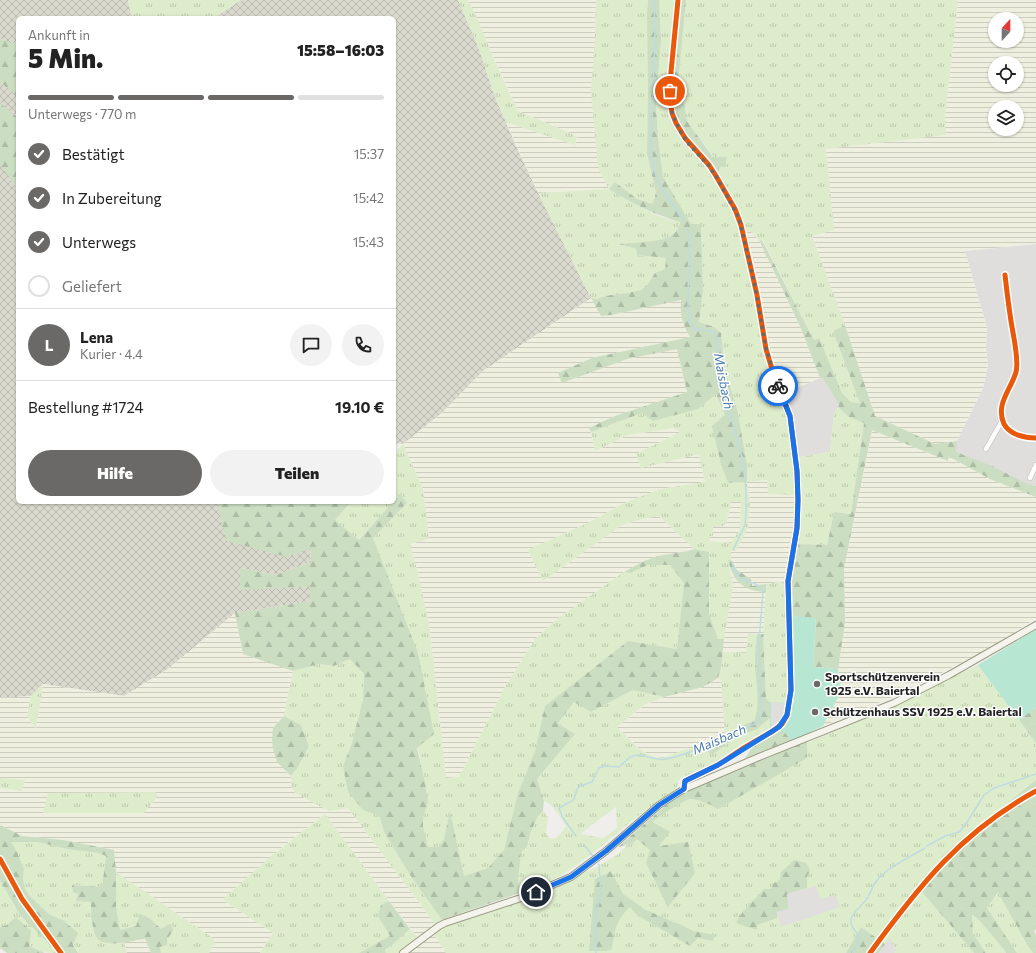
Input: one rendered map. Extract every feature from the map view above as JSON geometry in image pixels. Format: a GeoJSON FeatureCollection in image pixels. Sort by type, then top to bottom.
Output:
{"type":"FeatureCollection","features":[{"type":"Feature","properties":{"kind":"main road"},"geometry":{"type":"LineString","coordinates":[[403,953],[439,926],[524,896],[571,877],[606,851],[659,805],[684,789],[901,700],[956,672],[1036,625]]}},
{"type":"Feature","properties":{"kind":"street"},"geometry":{"type":"LineString","coordinates":[[678,0],[670,72],[672,113],[685,138],[716,176],[735,209],[741,225],[755,286],[766,348],[774,376],[790,416],[797,471],[798,500],[797,528],[788,581],[791,690],[787,715],[782,724],[773,731],[718,765],[685,781],[684,789]]}},
{"type":"Feature","properties":{"kind":"street"},"geometry":{"type":"LineString","coordinates":[[1004,275],[1015,348],[1016,371],[1002,402],[1001,414],[1005,425],[1013,432],[1024,438],[1036,438]]}},
{"type":"Feature","properties":{"kind":"street"},"geometry":{"type":"LineString","coordinates":[[986,449],[1003,419]]}},
{"type":"Feature","properties":{"kind":"street"},"geometry":{"type":"LineString","coordinates":[[1030,478],[1036,465]]}},
{"type":"Feature","properties":{"kind":"shaded area"},"geometry":{"type":"Polygon","coordinates":[[[0,0],[128,0],[131,15],[134,16],[16,16],[16,504],[218,504],[218,509],[310,549],[311,562],[276,575],[240,568],[310,587],[310,601],[235,613],[168,669],[124,696],[43,684],[31,696],[0,698],[0,0]]]}},
{"type":"Feature","properties":{"kind":"shaded area"},"geometry":{"type":"Polygon","coordinates":[[[241,0],[458,0],[479,49],[493,92],[515,144],[591,298],[483,371],[442,413],[403,444],[396,443],[396,16],[216,16],[241,0]]]}},
{"type":"Feature","properties":{"kind":"shaded area"},"geometry":{"type":"Polygon","coordinates":[[[1036,244],[1036,486],[1027,484],[956,452],[957,441],[983,388],[988,365],[986,348],[987,328],[965,251],[1036,244]]]}},
{"type":"Feature","properties":{"kind":"shaded area"},"geometry":{"type":"Polygon","coordinates":[[[823,377],[839,405],[834,413],[830,452],[799,457],[785,393],[823,377]]]}},
{"type":"Feature","properties":{"kind":"shaded area"},"geometry":{"type":"Polygon","coordinates":[[[771,702],[789,704],[785,715],[777,726],[771,727],[771,702]]]}},
{"type":"Feature","properties":{"kind":"shaded area"},"geometry":{"type":"Polygon","coordinates":[[[816,886],[820,899],[835,895],[840,907],[781,927],[777,912],[789,909],[787,894],[816,886]]]}},
{"type":"Feature","properties":{"kind":"shaded area"},"geometry":{"type":"Polygon","coordinates":[[[890,938],[896,950],[893,953],[879,953],[890,938]]]}},
{"type":"Feature","properties":{"kind":"green space"},"geometry":{"type":"Polygon","coordinates":[[[128,0],[241,0],[216,16],[131,15],[128,0]]]}},
{"type":"Feature","properties":{"kind":"green space"},"geometry":{"type":"Polygon","coordinates":[[[458,0],[468,0],[472,7],[518,111],[577,136],[575,145],[506,122],[493,92],[479,49],[458,0]]]}},
{"type":"Feature","properties":{"kind":"green space"},"geometry":{"type":"Polygon","coordinates":[[[468,0],[596,0],[595,36],[601,174],[609,189],[538,193],[506,122],[575,145],[577,136],[518,111],[468,0]]]}},
{"type":"Feature","properties":{"kind":"green space"},"geometry":{"type":"Polygon","coordinates":[[[596,0],[648,0],[647,154],[656,192],[653,204],[637,199],[615,182],[609,189],[598,166],[591,92],[596,0]]]}},
{"type":"Feature","properties":{"kind":"green space"},"geometry":{"type":"Polygon","coordinates":[[[648,0],[659,0],[661,39],[656,106],[663,177],[691,224],[701,224],[703,291],[699,322],[714,327],[721,333],[725,368],[737,409],[747,465],[747,482],[728,483],[721,464],[712,426],[725,415],[716,394],[698,409],[653,421],[642,413],[591,432],[589,428],[615,416],[687,392],[677,349],[627,359],[562,383],[558,373],[592,358],[690,337],[682,319],[681,300],[601,316],[591,298],[597,299],[605,296],[641,290],[648,284],[655,273],[665,269],[666,258],[637,255],[636,249],[619,244],[647,242],[668,237],[674,234],[680,222],[643,208],[609,189],[615,182],[637,199],[653,204],[656,192],[647,154],[648,0]]]}},
{"type":"Feature","properties":{"kind":"green space"},"geometry":{"type":"Polygon","coordinates":[[[659,0],[676,0],[670,112],[674,125],[689,148],[712,173],[732,206],[742,236],[765,354],[787,413],[795,473],[796,495],[768,494],[767,480],[747,482],[750,503],[748,528],[736,551],[731,551],[731,560],[728,560],[733,587],[724,639],[718,639],[709,614],[709,552],[694,549],[659,516],[622,525],[543,581],[528,550],[588,523],[622,504],[660,489],[705,482],[699,454],[641,468],[636,454],[680,432],[673,428],[628,435],[595,451],[591,432],[642,413],[698,409],[716,394],[725,415],[728,483],[742,482],[721,333],[714,327],[699,323],[703,291],[701,224],[691,224],[663,177],[656,106],[661,39],[659,0]],[[731,502],[727,522],[723,526],[713,527],[713,536],[710,536],[710,541],[731,543],[740,529],[741,502],[731,502]]]}},
{"type":"Feature","properties":{"kind":"green space"},"geometry":{"type":"Polygon","coordinates":[[[680,0],[686,0],[679,74],[687,121],[713,157],[727,157],[725,166],[721,166],[718,173],[684,135],[676,119],[673,99],[680,0]]]}},
{"type":"Feature","properties":{"kind":"green space"},"geometry":{"type":"Polygon","coordinates":[[[686,0],[958,0],[945,118],[946,135],[826,149],[834,230],[812,236],[845,325],[833,331],[860,403],[851,402],[842,393],[819,338],[814,340],[763,240],[760,242],[751,232],[747,231],[728,190],[718,173],[721,166],[687,121],[679,74],[686,0]]]}},
{"type":"Feature","properties":{"kind":"green space"},"geometry":{"type":"Polygon","coordinates":[[[958,0],[1036,0],[1036,244],[965,251],[987,328],[986,348],[988,365],[983,388],[957,441],[935,444],[875,416],[845,325],[812,236],[834,230],[825,149],[945,134],[945,118],[958,0]]]}},
{"type":"Feature","properties":{"kind":"green space"},"geometry":{"type":"Polygon","coordinates":[[[0,39],[16,44],[16,95],[0,82],[0,39]]]}},
{"type":"Feature","properties":{"kind":"green space"},"geometry":{"type":"Polygon","coordinates":[[[0,103],[16,116],[16,187],[0,164],[0,103]]]}},
{"type":"Feature","properties":{"kind":"green space"},"geometry":{"type":"Polygon","coordinates":[[[609,189],[652,213],[680,222],[676,232],[669,237],[656,241],[621,245],[637,249],[637,255],[666,258],[665,270],[655,273],[648,284],[641,290],[605,296],[597,299],[591,298],[538,193],[609,189]]]}},
{"type":"Feature","properties":{"kind":"green space"},"geometry":{"type":"Polygon","coordinates":[[[747,231],[751,232],[760,242],[800,326],[820,378],[785,393],[769,349],[758,280],[749,251],[747,231]]]}},
{"type":"Feature","properties":{"kind":"green space"},"geometry":{"type":"Polygon","coordinates":[[[762,240],[814,340],[819,338],[842,393],[851,402],[860,403],[833,331],[845,325],[875,416],[935,444],[957,441],[956,452],[992,466],[1027,484],[1036,486],[1036,497],[990,479],[948,456],[948,461],[872,430],[844,568],[845,623],[838,669],[813,667],[816,619],[793,616],[792,579],[797,544],[827,545],[834,512],[851,514],[864,423],[849,417],[838,407],[839,405],[823,378],[820,378],[800,326],[760,242],[762,240]]]}},
{"type":"Feature","properties":{"kind":"green space"},"geometry":{"type":"Polygon","coordinates":[[[591,298],[601,316],[681,300],[683,325],[691,337],[592,358],[563,382],[627,359],[677,349],[687,392],[615,416],[590,428],[595,451],[628,435],[673,428],[680,432],[636,454],[641,468],[699,454],[705,482],[660,489],[622,504],[588,523],[528,550],[543,581],[622,525],[659,516],[694,549],[658,556],[644,561],[624,572],[557,619],[535,639],[504,689],[459,777],[446,778],[430,631],[410,544],[429,538],[423,489],[403,444],[442,413],[483,371],[591,298]]]}},
{"type":"Feature","properties":{"kind":"green space"},"geometry":{"type":"Polygon","coordinates":[[[838,407],[849,417],[864,423],[851,514],[834,512],[827,545],[797,544],[800,482],[799,457],[830,452],[834,413],[838,407]]]}},
{"type":"Feature","properties":{"kind":"green space"},"geometry":{"type":"Polygon","coordinates":[[[872,430],[947,461],[948,456],[990,479],[1036,497],[1036,618],[992,647],[902,693],[823,726],[841,692],[838,669],[845,623],[844,568],[872,430]]]}},
{"type":"Feature","properties":{"kind":"green space"},"geometry":{"type":"Polygon","coordinates":[[[403,444],[423,489],[429,539],[410,544],[430,631],[446,778],[459,777],[504,689],[535,639],[557,619],[624,572],[630,573],[648,565],[670,565],[684,583],[677,649],[628,641],[545,706],[535,751],[518,793],[504,850],[488,868],[464,876],[450,812],[444,839],[438,847],[428,847],[423,826],[423,818],[428,801],[425,782],[373,538],[407,503],[400,494],[396,499],[396,452],[403,444]]]}},
{"type":"Feature","properties":{"kind":"green space"},"geometry":{"type":"Polygon","coordinates":[[[767,480],[796,495],[795,524],[786,584],[780,582],[752,586],[751,579],[737,570],[731,560],[730,553],[731,551],[736,551],[750,503],[747,482],[767,480]]]}},
{"type":"Feature","properties":{"kind":"green space"},"geometry":{"type":"Polygon","coordinates":[[[400,494],[407,503],[373,538],[418,653],[434,734],[417,748],[428,802],[423,818],[423,826],[428,847],[438,847],[444,839],[450,811],[464,876],[488,868],[504,850],[518,793],[535,751],[545,706],[628,641],[677,649],[684,583],[670,565],[648,565],[630,573],[624,572],[644,561],[658,556],[694,549],[709,552],[709,614],[718,639],[724,639],[721,667],[718,678],[703,687],[664,697],[633,690],[591,712],[574,702],[558,723],[575,734],[537,779],[544,801],[543,811],[538,816],[531,831],[527,847],[521,852],[518,880],[520,893],[442,920],[410,875],[384,832],[380,818],[377,815],[363,810],[348,792],[343,766],[352,743],[363,699],[364,674],[350,659],[334,666],[319,664],[293,671],[243,654],[235,613],[310,601],[310,587],[240,590],[240,568],[276,575],[311,562],[310,549],[287,557],[227,541],[218,509],[218,504],[349,504],[335,520],[359,540],[391,504],[396,504],[396,498],[400,494]]]}},
{"type":"Feature","properties":{"kind":"green space"},"geometry":{"type":"Polygon","coordinates":[[[731,502],[741,502],[740,529],[732,543],[710,541],[712,527],[723,526],[727,522],[731,502]]]}},
{"type":"Feature","properties":{"kind":"green space"},"geometry":{"type":"Polygon","coordinates":[[[349,504],[391,504],[359,540],[335,520],[349,504]]]}},
{"type":"Feature","properties":{"kind":"green space"},"geometry":{"type":"Polygon","coordinates":[[[728,560],[731,560],[737,570],[751,579],[752,586],[766,584],[766,592],[751,590],[740,584],[733,574],[728,560]]]}},
{"type":"Feature","properties":{"kind":"green space"},"geometry":{"type":"Polygon","coordinates":[[[731,572],[733,577],[751,590],[766,592],[763,634],[748,633],[746,653],[722,652],[733,587],[731,572]]]}},
{"type":"Feature","properties":{"kind":"green space"},"geometry":{"type":"Polygon","coordinates":[[[780,582],[786,584],[789,674],[788,703],[770,702],[766,698],[763,634],[766,584],[780,582]]]}},
{"type":"Feature","properties":{"kind":"green space"},"geometry":{"type":"Polygon","coordinates":[[[235,613],[243,654],[293,671],[284,716],[273,728],[284,770],[291,776],[291,786],[329,811],[348,808],[436,925],[418,938],[325,814],[281,848],[226,902],[273,933],[260,953],[209,953],[214,944],[214,939],[116,872],[114,850],[63,840],[22,836],[0,825],[0,788],[22,791],[25,780],[0,778],[0,698],[31,696],[27,716],[36,729],[43,684],[124,696],[168,669],[235,613]]]}},
{"type":"Feature","properties":{"kind":"green space","name":"Sportschützenverein 1925 e.V. Baiertal"},"geometry":{"type":"Polygon","coordinates":[[[793,616],[816,618],[813,667],[838,669],[841,692],[823,726],[792,741],[783,730],[770,728],[770,702],[794,703],[793,616]]]}},
{"type":"Feature","properties":{"kind":"green space"},"geometry":{"type":"Polygon","coordinates":[[[1036,629],[1036,707],[1019,720],[978,665],[1036,629]]]}},
{"type":"Feature","properties":{"kind":"green space"},"geometry":{"type":"Polygon","coordinates":[[[748,633],[757,634],[758,706],[754,721],[742,725],[725,735],[721,680],[718,678],[721,667],[722,652],[746,653],[748,633]]]}},
{"type":"Feature","properties":{"kind":"green space"},"geometry":{"type":"Polygon","coordinates":[[[757,634],[763,634],[766,698],[770,702],[770,718],[757,729],[742,734],[715,753],[710,754],[705,748],[705,745],[754,721],[758,697],[755,664],[757,634]]]}},
{"type":"Feature","properties":{"kind":"green space"},"geometry":{"type":"Polygon","coordinates":[[[350,659],[364,674],[363,699],[353,740],[343,766],[363,810],[377,815],[380,818],[384,832],[410,875],[442,920],[436,925],[348,808],[329,811],[295,793],[291,786],[291,776],[298,767],[309,746],[301,725],[284,716],[293,671],[319,664],[334,666],[350,659]]]}},
{"type":"Feature","properties":{"kind":"green space"},"geometry":{"type":"Polygon","coordinates":[[[978,665],[1036,743],[1036,780],[945,853],[918,887],[974,953],[879,953],[885,944],[861,927],[846,953],[446,953],[433,933],[455,922],[527,897],[595,868],[617,855],[649,823],[694,790],[867,718],[978,665]]]}},
{"type":"Feature","properties":{"kind":"green space"},"geometry":{"type":"Polygon","coordinates":[[[718,678],[721,680],[725,735],[705,745],[680,751],[669,757],[662,758],[642,751],[617,727],[645,705],[664,697],[703,687],[718,678]]]}},
{"type":"Feature","properties":{"kind":"green space"},"geometry":{"type":"Polygon","coordinates":[[[43,684],[36,729],[27,716],[31,696],[43,684]]]}},
{"type":"Feature","properties":{"kind":"green space"},"geometry":{"type":"Polygon","coordinates":[[[633,690],[664,697],[644,705],[617,727],[640,749],[654,757],[661,758],[705,745],[705,748],[715,753],[736,737],[760,726],[770,718],[770,731],[703,770],[682,777],[678,781],[677,790],[638,816],[583,861],[543,885],[520,893],[518,880],[521,852],[527,847],[531,831],[538,816],[543,811],[548,817],[546,833],[551,839],[557,837],[566,826],[554,808],[544,801],[537,779],[575,734],[558,723],[574,701],[603,706],[633,690]],[[616,807],[580,834],[603,838],[617,828],[616,807]]]}},
{"type":"Feature","properties":{"kind":"green space"},"geometry":{"type":"Polygon","coordinates":[[[1036,707],[1036,743],[1019,720],[1036,707]]]}},
{"type":"Feature","properties":{"kind":"green space"},"geometry":{"type":"Polygon","coordinates":[[[284,716],[301,725],[309,746],[298,767],[291,776],[277,762],[273,749],[273,728],[284,716]]]}},
{"type":"Feature","properties":{"kind":"green space"},"geometry":{"type":"Polygon","coordinates":[[[779,729],[783,730],[792,741],[743,761],[752,748],[779,729]]]}},
{"type":"Feature","properties":{"kind":"green space"},"geometry":{"type":"Polygon","coordinates":[[[807,741],[807,758],[718,809],[705,802],[691,799],[677,805],[652,822],[670,832],[659,846],[688,842],[695,873],[668,907],[646,863],[650,850],[637,839],[633,843],[618,847],[681,794],[807,741]]]}},
{"type":"Feature","properties":{"kind":"green space"},"geometry":{"type":"Polygon","coordinates":[[[0,778],[25,780],[22,791],[0,788],[0,778]]]}},
{"type":"Feature","properties":{"kind":"green space"},"geometry":{"type":"Polygon","coordinates":[[[1036,780],[1036,929],[1034,931],[1036,935],[1036,953],[1033,953],[1029,948],[998,892],[987,908],[1017,953],[1007,953],[979,920],[972,915],[973,934],[986,953],[974,953],[918,887],[945,853],[1036,780]]]}},
{"type":"Feature","properties":{"kind":"green space"},"geometry":{"type":"Polygon","coordinates":[[[155,792],[158,796],[144,813],[43,813],[48,793],[155,792]]]}},
{"type":"Feature","properties":{"kind":"green space"},"geometry":{"type":"Polygon","coordinates":[[[325,814],[389,901],[381,905],[390,936],[359,953],[260,953],[273,933],[223,899],[269,858],[325,814]]]}},
{"type":"Feature","properties":{"kind":"green space"},"geometry":{"type":"Polygon","coordinates":[[[0,825],[22,836],[63,840],[114,850],[116,872],[116,907],[120,930],[136,926],[140,914],[151,919],[161,929],[169,924],[174,930],[167,939],[167,945],[160,947],[161,953],[151,953],[145,939],[120,943],[107,943],[101,941],[95,935],[91,902],[76,901],[78,894],[73,892],[72,885],[102,887],[106,856],[98,853],[67,849],[37,842],[11,842],[24,869],[23,879],[25,889],[30,896],[50,915],[63,920],[78,933],[73,945],[78,953],[53,953],[55,950],[20,915],[0,880],[0,825]]]}},
{"type":"Feature","properties":{"kind":"green space"},"geometry":{"type":"Polygon","coordinates":[[[11,842],[37,842],[67,849],[98,853],[106,856],[102,887],[73,885],[78,894],[76,901],[91,902],[92,919],[118,944],[124,942],[127,953],[78,953],[63,920],[50,915],[30,896],[25,889],[23,880],[24,869],[11,842]]]}},
{"type":"Feature","properties":{"kind":"green space"},"geometry":{"type":"Polygon","coordinates":[[[794,860],[806,863],[810,870],[807,877],[807,888],[787,894],[789,909],[777,912],[777,918],[757,925],[757,930],[738,924],[736,922],[746,909],[764,889],[771,889],[774,883],[780,880],[781,872],[794,860]]]}},
{"type":"Feature","properties":{"kind":"green space"},"geometry":{"type":"Polygon","coordinates":[[[611,871],[623,894],[644,909],[694,931],[715,935],[713,941],[698,938],[690,946],[637,915],[630,907],[621,917],[615,931],[612,949],[606,951],[589,951],[595,879],[611,871]]]}},
{"type":"Feature","properties":{"kind":"green space"},"geometry":{"type":"Polygon","coordinates":[[[116,872],[214,939],[214,944],[209,953],[161,953],[159,947],[174,930],[169,924],[161,929],[151,919],[136,926],[120,930],[116,907],[116,872]]]}},
{"type":"Feature","properties":{"kind":"green space"},"geometry":{"type":"Polygon","coordinates":[[[0,880],[20,915],[55,950],[53,953],[33,948],[22,940],[7,925],[0,927],[0,880]]]}},
{"type":"Feature","properties":{"kind":"green space"},"geometry":{"type":"Polygon","coordinates":[[[998,891],[1033,953],[1017,953],[987,908],[998,891]]]}},
{"type":"Feature","properties":{"kind":"green space"},"geometry":{"type":"Polygon","coordinates":[[[389,901],[410,929],[385,950],[386,953],[359,953],[390,936],[378,916],[381,905],[389,901]]]}},
{"type":"Feature","properties":{"kind":"green space"},"geometry":{"type":"Polygon","coordinates":[[[971,915],[979,920],[1007,953],[986,953],[973,934],[971,915]]]}},
{"type":"Feature","properties":{"kind":"green space"},"geometry":{"type":"Polygon","coordinates":[[[16,917],[31,931],[29,946],[45,953],[7,953],[0,948],[0,927],[7,925],[16,917]]]}},
{"type":"Feature","properties":{"kind":"green space"},"geometry":{"type":"Polygon","coordinates":[[[861,927],[885,944],[879,953],[846,953],[861,927]]]}},
{"type":"Feature","properties":{"kind":"green space"},"geometry":{"type":"Polygon","coordinates":[[[410,929],[418,938],[398,953],[386,953],[385,951],[410,929]]]}},
{"type":"Feature","properties":{"kind":"green space"},"geometry":{"type":"Polygon","coordinates":[[[433,933],[446,953],[408,953],[429,938],[433,933]]]}},
{"type":"Feature","properties":{"kind":"green space"},"geometry":{"type":"Polygon","coordinates":[[[145,939],[151,953],[127,953],[124,942],[145,939]]]}},
{"type":"Feature","properties":{"kind":"waterway","name":"Maisbach"},"geometry":{"type":"LineString","coordinates":[[654,0],[655,36],[651,150],[655,173],[660,186],[684,220]]}},
{"type":"Feature","properties":{"kind":"waterway","name":"Maisbach"},"geometry":{"type":"LineString","coordinates":[[687,228],[689,234],[689,320],[694,329],[712,331],[716,335],[725,395],[743,461],[746,493],[745,525],[733,550]]}},
{"type":"Feature","properties":{"kind":"waterway","name":"Maisbach"},"geometry":{"type":"LineString","coordinates":[[576,836],[563,818],[559,808],[574,799],[577,789],[580,786],[592,782],[599,768],[605,766],[619,767],[634,755],[662,760],[682,755],[755,724],[760,718],[762,712],[759,642],[763,591],[755,584],[738,576],[732,562]]}},
{"type":"Feature","properties":{"kind":"waterway"},"geometry":{"type":"LineString","coordinates":[[927,846],[945,836],[959,832],[966,824],[984,795],[994,788],[1036,774]]}},
{"type":"Feature","properties":{"kind":"waterway","name":"Maisbach"},"geometry":{"type":"LineString","coordinates":[[584,845],[593,856]]}},
{"type":"Feature","properties":{"kind":"waterway"},"geometry":{"type":"LineString","coordinates":[[852,953],[858,944],[859,935],[851,925],[851,920],[854,913],[867,898],[875,883],[885,872],[925,848]]}},
{"type":"Feature","properties":{"kind":"waterway","name":"Maisbach"},"geometry":{"type":"LineString","coordinates":[[596,953],[596,913],[601,895],[599,864]]}},
{"type":"Feature","properties":{"kind":"cycle path"},"geometry":{"type":"LineString","coordinates":[[678,0],[671,72],[670,99],[672,113],[685,138],[709,165],[716,176],[735,209],[741,225],[757,295],[766,349],[774,376],[790,416],[797,471],[798,500],[797,528],[788,581],[791,690],[787,715],[782,724],[773,731],[718,765],[685,781],[684,789]]}},
{"type":"Feature","properties":{"kind":"cycle path"},"geometry":{"type":"LineString","coordinates":[[1005,275],[1016,350],[1017,367],[1014,379],[1005,397],[1001,410],[1002,417],[1004,424],[1010,431],[1023,436],[1036,438]]}},
{"type":"Feature","properties":{"kind":"cycle path"},"geometry":{"type":"LineString","coordinates":[[870,953],[906,905],[943,862],[985,824],[1009,807],[1036,791]]}},
{"type":"Feature","properties":{"kind":"cycle path"},"geometry":{"type":"LineString","coordinates":[[0,859],[22,899],[61,953]]}},
{"type":"Feature","properties":{"kind":"way so far"},"geometry":{"type":"LineString","coordinates":[[670,91],[672,113],[681,134],[716,176],[726,191],[739,218],[755,286],[762,331],[778,386]]}},
{"type":"Feature","properties":{"kind":"place","name":"Sportschützenverein 1925 e.V. Baiertal"},"geometry":{"type":"Point","coordinates":[817,684]}},
{"type":"Feature","properties":{"kind":"place","name":"Schützenhaus SSV 1925 e.V. Baiertal"},"geometry":{"type":"Point","coordinates":[815,712]}},
{"type":"Feature","properties":{"kind":"route"},"geometry":{"type":"LineString","coordinates":[[536,892],[571,877],[606,851],[659,805],[684,789],[685,781],[718,765],[773,731],[779,727],[786,718],[791,695],[788,581],[797,528],[798,500],[797,471],[791,422],[789,412],[778,386]]}}]}
